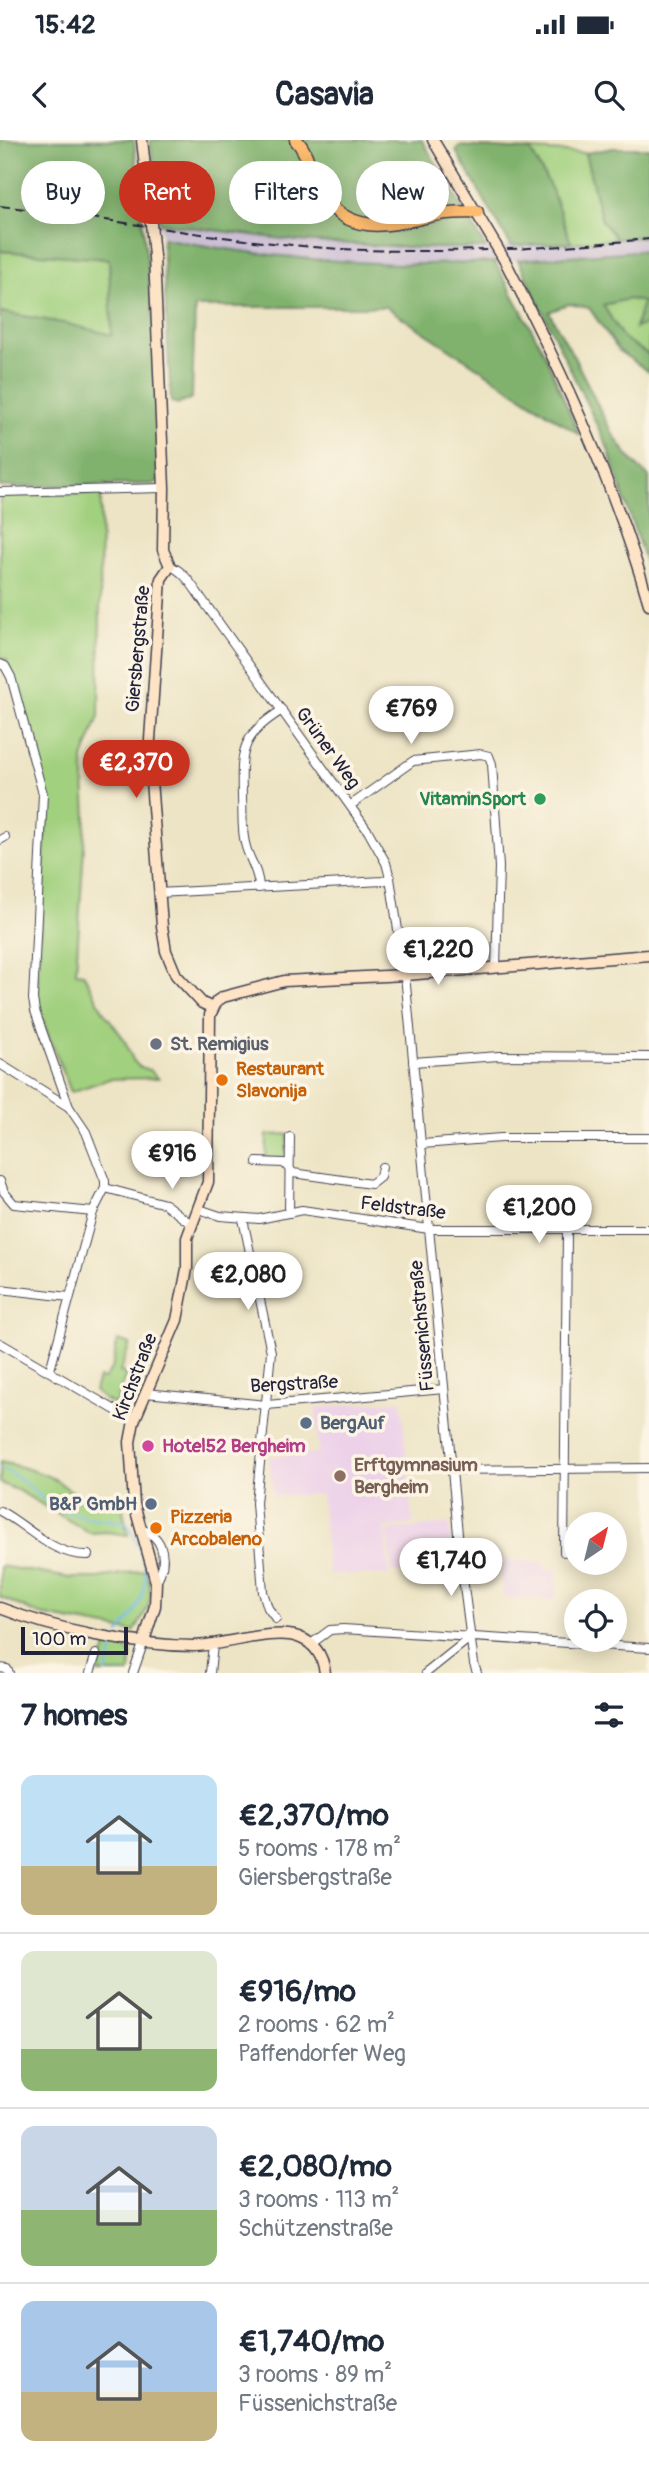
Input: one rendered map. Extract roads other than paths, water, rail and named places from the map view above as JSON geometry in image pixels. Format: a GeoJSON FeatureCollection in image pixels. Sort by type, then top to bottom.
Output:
{"type":"FeatureCollection","features":[{"type":"Feature","properties":{"kind":"main road"},"geometry":{"type":"LineString","coordinates":[[296,140],[304,152],[320,192],[332,208],[354,221],[367,225],[391,225],[439,214],[477,212]]}},
{"type":"Feature","properties":{"kind":"main road"},"geometry":{"type":"LineString","coordinates":[[435,143],[506,263],[550,349],[619,512],[649,604]]}},
{"type":"Feature","properties":{"kind":"main road","name":"Giersbergstraße"},"geometry":{"type":"LineString","coordinates":[[143,146],[155,256],[164,488],[163,550],[170,566],[160,579],[149,726],[158,893],[166,951],[176,975],[202,1003],[213,1008]]}},
{"type":"Feature","properties":{"kind":"main road"},"geometry":{"type":"LineString","coordinates":[[213,1008],[223,996],[284,981],[405,975],[649,955]]}},
{"type":"Feature","properties":{"kind":"main road","name":"Kirchstraße"},"geometry":{"type":"LineString","coordinates":[[139,1641],[155,1605],[156,1582],[134,1504],[130,1441],[134,1422],[180,1307],[187,1269],[187,1238],[208,1182],[213,1008]]}},
{"type":"Feature","properties":{"kind":"main road"},"geometry":{"type":"LineString","coordinates":[[0,1608],[41,1623],[139,1641],[193,1646],[280,1635],[298,1637],[311,1644],[322,1658],[325,1673]]}},
{"type":"Feature","properties":{"kind":"street"},"geometry":{"type":"LineString","coordinates":[[0,492],[164,488]]}},
{"type":"Feature","properties":{"kind":"street","name":"Grüner Weg"},"geometry":{"type":"LineString","coordinates":[[170,566],[184,575],[351,805],[377,845],[390,878],[405,975]]}},
{"type":"Feature","properties":{"kind":"street"},"geometry":{"type":"LineString","coordinates":[[0,664],[5,666],[11,677],[43,794],[32,985],[35,1012],[69,1107],[86,1132],[103,1173],[105,1188],[93,1212],[50,1370]]}},
{"type":"Feature","properties":{"kind":"street"},"geometry":{"type":"LineString","coordinates":[[259,888],[259,877],[251,862],[243,830],[242,755],[254,731],[282,710]]}},
{"type":"Feature","properties":{"kind":"street"},"geometry":{"type":"LineString","coordinates":[[351,805],[418,759],[481,754],[489,756],[492,764],[499,867],[496,967]]}},
{"type":"Feature","properties":{"kind":"street"},"geometry":{"type":"LineString","coordinates":[[158,893],[383,881],[390,878]]}},
{"type":"Feature","properties":{"kind":"street","name":"Füssenichstraße"},"geometry":{"type":"LineString","coordinates":[[405,975],[452,1470],[477,1673]]}},
{"type":"Feature","properties":{"kind":"street"},"geometry":{"type":"LineString","coordinates":[[413,1062],[499,1056],[649,1056]]}},
{"type":"Feature","properties":{"kind":"street"},"geometry":{"type":"LineString","coordinates":[[0,1064],[69,1107]]}},
{"type":"Feature","properties":{"kind":"street"},"geometry":{"type":"LineString","coordinates":[[289,1213],[290,1137]]}},
{"type":"Feature","properties":{"kind":"street"},"geometry":{"type":"LineString","coordinates":[[422,1144],[500,1138],[649,1138]]}},
{"type":"Feature","properties":{"kind":"street"},"geometry":{"type":"LineString","coordinates":[[257,1162],[284,1163],[293,1174],[371,1184],[380,1177],[382,1167]]}},
{"type":"Feature","properties":{"kind":"street"},"geometry":{"type":"LineString","coordinates":[[0,1181],[4,1192],[14,1204],[93,1212]]}},
{"type":"Feature","properties":{"kind":"street"},"geometry":{"type":"LineString","coordinates":[[105,1188],[165,1204],[191,1224]]}},
{"type":"Feature","properties":{"kind":"street","name":"Feldstraße"},"geometry":{"type":"LineString","coordinates":[[199,1209],[220,1216],[243,1219],[258,1219],[302,1210],[429,1229],[649,1229]]}},
{"type":"Feature","properties":{"kind":"street"},"geometry":{"type":"LineString","coordinates":[[243,1219],[271,1353],[256,1503],[263,1592],[268,1608],[276,1619]]}},
{"type":"Feature","properties":{"kind":"street"},"geometry":{"type":"LineString","coordinates":[[564,1512],[567,1231]]}},
{"type":"Feature","properties":{"kind":"street"},"geometry":{"type":"LineString","coordinates":[[0,1289],[69,1297]]}},
{"type":"Feature","properties":{"kind":"street"},"geometry":{"type":"LineString","coordinates":[[0,1343],[50,1370],[134,1422]]}},
{"type":"Feature","properties":{"kind":"street","name":"Bergstraße"},"geometry":{"type":"LineString","coordinates":[[146,1393],[267,1405],[444,1389]]}},
{"type":"Feature","properties":{"kind":"street"},"geometry":{"type":"LineString","coordinates":[[452,1470],[649,1468]]}},
{"type":"Feature","properties":{"kind":"street"},"geometry":{"type":"LineString","coordinates":[[0,1511],[49,1543],[76,1554],[88,1555]]}},
{"type":"Feature","properties":{"kind":"street"},"geometry":{"type":"LineString","coordinates":[[311,1644],[330,1630],[343,1629],[649,1648]]}},
{"type":"Feature","properties":{"kind":"street"},"geometry":{"type":"LineString","coordinates":[[426,1673],[471,1637]]}},
{"type":"Feature","properties":{"kind":"street","name":"Kirchstraße"},"geometry":{"type":"LineString","coordinates":[[134,1673],[139,1641]]}},
{"type":"Feature","properties":{"kind":"street"},"geometry":{"type":"LineString","coordinates":[[210,1673],[213,1645]]}},
{"type":"Feature","properties":{"kind":"street"},"geometry":{"type":"LineString","coordinates":[[90,1673],[96,1654]]}},
{"type":"Feature","properties":{"kind":"street"},"geometry":{"type":"LineString","coordinates":[[0,1668],[7,1669],[9,1673]]}},
{"type":"Feature","properties":{"kind":"waterway"},"geometry":{"type":"LineString","coordinates":[[0,1469],[14,1475],[59,1509],[87,1517],[126,1522],[142,1557],[145,1580],[139,1604],[119,1634]]}},
{"type":"Feature","properties":{"kind":"waterway"},"geometry":{"type":"LineString","coordinates":[[106,1673],[115,1643]]}},
{"type":"Feature","properties":{"kind":"railway"},"geometry":{"type":"LineString","coordinates":[[0,206],[244,240],[326,248],[488,250],[649,239]]}},
{"type":"Feature","properties":{"kind":"place","name":"VitaminSport"},"geometry":{"type":"Point","coordinates":[540,799]}},
{"type":"Feature","properties":{"kind":"place","name":"St. Remigius"},"geometry":{"type":"Point","coordinates":[156,1044]}},
{"type":"Feature","properties":{"kind":"place","name":"Restaurant Slavonija"},"geometry":{"type":"Point","coordinates":[222,1080]}},
{"type":"Feature","properties":{"kind":"place","name":"BergAuf"},"geometry":{"type":"Point","coordinates":[306,1423]}},
{"type":"Feature","properties":{"kind":"place","name":"Hotel52 Bergheim"},"geometry":{"type":"Point","coordinates":[148,1446]}},
{"type":"Feature","properties":{"kind":"place","name":"Erftgymnasium Bergheim"},"geometry":{"type":"Point","coordinates":[340,1476]}},
{"type":"Feature","properties":{"kind":"place","name":"B&P GmbH"},"geometry":{"type":"Point","coordinates":[151,1504]}},
{"type":"Feature","properties":{"kind":"place","name":"Pizzeria Arcobaleno"},"geometry":{"type":"Point","coordinates":[156,1528]}}]}
